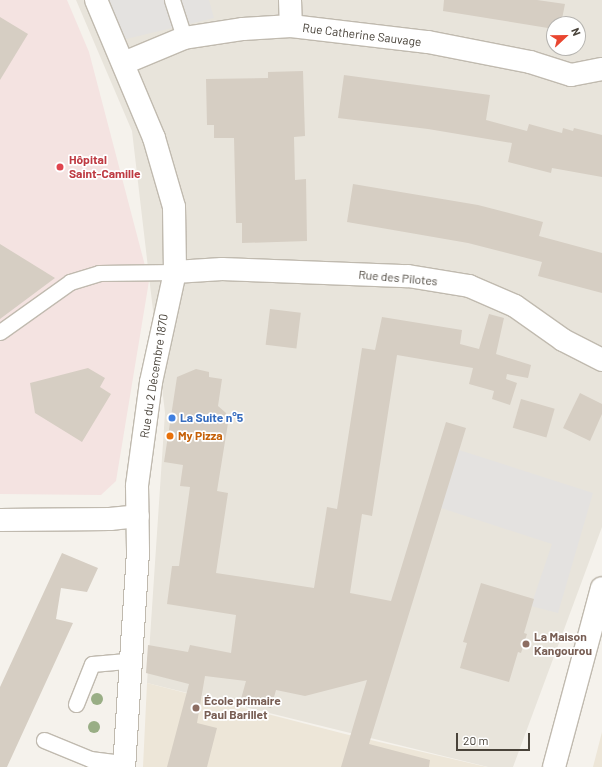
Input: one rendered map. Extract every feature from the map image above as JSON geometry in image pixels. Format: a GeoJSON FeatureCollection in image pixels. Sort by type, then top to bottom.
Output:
{"type":"FeatureCollection","features":[{"type":"Feature","properties":{"kind":"street","name":"Rue du 2 Décembre 1870"},"geometry":{"type":"LineString","coordinates":[[96,0],[124,63],[158,152],[174,207],[175,272],[151,382],[138,486],[137,577],[129,661],[124,765]]}},
{"type":"Feature","properties":{"kind":"street"},"geometry":{"type":"LineString","coordinates":[[290,0],[291,26]]}},
{"type":"Feature","properties":{"kind":"street","name":"Rue Catherine Sauvage"},"geometry":{"type":"LineString","coordinates":[[124,63],[184,38],[243,29],[291,26],[428,42],[530,62],[571,75],[602,69]]}},
{"type":"Feature","properties":{"kind":"street","name":"Rue des Pilotes"},"geometry":{"type":"LineString","coordinates":[[175,272],[222,269],[408,276],[469,286],[515,306],[563,340],[602,360]]}},
{"type":"Feature","properties":{"kind":"street"},"geometry":{"type":"LineString","coordinates":[[0,520],[110,519],[138,516]]}},
{"type":"Feature","properties":{"kind":"street"},"geometry":{"type":"LineString","coordinates":[[554,767],[602,588]]}},
{"type":"Feature","properties":{"kind":"lane"},"geometry":{"type":"LineString","coordinates":[[172,0],[184,38]]}},
{"type":"Feature","properties":{"kind":"lane"},"geometry":{"type":"LineString","coordinates":[[0,332],[70,282],[99,273],[175,272]]}},
{"type":"Feature","properties":{"kind":"lane"},"geometry":{"type":"LineString","coordinates":[[76,704],[92,664],[129,661]]}},
{"type":"Feature","properties":{"kind":"lane"},"geometry":{"type":"LineString","coordinates":[[44,740],[90,759],[124,765]]}},
{"type":"Feature","properties":{"kind":"shaded area","name":"Hôpital Saint-Camille"},"geometry":{"type":"Polygon","coordinates":[[[0,0],[67,0],[89,52],[149,281],[116,481],[101,495],[0,494],[0,0]]]}},
{"type":"Feature","properties":{"kind":"shaded area"},"geometry":{"type":"Polygon","coordinates":[[[76,0],[602,0],[602,527],[513,767],[488,767],[147,683],[165,413],[132,131],[76,0]]]}},
{"type":"Feature","properties":{"kind":"shaded area"},"geometry":{"type":"Polygon","coordinates":[[[106,0],[209,0],[214,18],[126,39],[106,0]]]}},
{"type":"Feature","properties":{"kind":"shaded area"},"geometry":{"type":"Polygon","coordinates":[[[459,450],[593,493],[558,613],[531,606],[552,544],[441,508],[459,450]]]}},
{"type":"Feature","properties":{"kind":"shaded area","name":"École primaire Paul Barillet"},"geometry":{"type":"Polygon","coordinates":[[[147,683],[345,734],[487,767],[143,767],[147,683]]]}},
{"type":"Feature","properties":{"kind":"shaded area"},"geometry":{"type":"Polygon","coordinates":[[[602,732],[602,767],[593,767],[602,732]]]}},
{"type":"Feature","properties":{"kind":"building"},"geometry":{"type":"Polygon","coordinates":[[[444,0],[537,0],[565,4],[563,16],[546,16],[546,28],[443,11],[444,0]]]}},
{"type":"Feature","properties":{"kind":"building"},"geometry":{"type":"Polygon","coordinates":[[[0,17],[28,34],[0,80],[0,17]]]}},
{"type":"Feature","properties":{"kind":"building"},"geometry":{"type":"Polygon","coordinates":[[[303,71],[305,136],[294,137],[295,180],[306,179],[307,241],[242,243],[242,223],[236,223],[234,138],[214,138],[214,125],[207,125],[206,79],[268,78],[268,72],[303,71]]]}},
{"type":"Feature","properties":{"kind":"building"},"geometry":{"type":"Polygon","coordinates":[[[344,75],[490,95],[486,120],[527,131],[529,124],[562,133],[563,128],[573,131],[574,128],[602,135],[602,177],[552,168],[551,173],[508,162],[512,143],[428,129],[338,118],[344,75]]]}},
{"type":"Feature","properties":{"kind":"building"},"geometry":{"type":"Polygon","coordinates":[[[353,184],[478,205],[543,222],[539,236],[602,253],[602,293],[538,276],[542,262],[468,243],[347,222],[353,184]]]}},
{"type":"Feature","properties":{"kind":"building"},"geometry":{"type":"Polygon","coordinates":[[[0,244],[55,278],[0,319],[0,244]]]}},
{"type":"Feature","properties":{"kind":"building"},"geometry":{"type":"Polygon","coordinates":[[[270,309],[301,313],[296,349],[266,345],[270,309]]]}},
{"type":"Feature","properties":{"kind":"building"},"geometry":{"type":"Polygon","coordinates":[[[489,314],[504,318],[496,354],[531,365],[528,378],[507,374],[506,379],[517,383],[510,405],[492,399],[494,391],[469,384],[473,368],[397,355],[372,516],[362,514],[350,593],[391,601],[446,422],[466,428],[369,744],[430,760],[429,767],[341,767],[367,680],[305,696],[276,690],[271,708],[241,699],[246,681],[205,676],[197,723],[217,728],[207,767],[167,767],[189,684],[146,673],[148,645],[188,652],[190,645],[231,653],[236,615],[167,604],[172,566],[179,566],[190,487],[180,486],[183,465],[164,462],[177,377],[196,369],[209,372],[209,377],[222,379],[218,406],[226,413],[228,423],[217,491],[228,493],[216,573],[314,588],[327,507],[337,509],[362,348],[375,350],[382,317],[462,330],[460,344],[479,349],[489,314]]]}},
{"type":"Feature","properties":{"kind":"building"},"geometry":{"type":"Polygon","coordinates":[[[88,368],[105,378],[100,387],[111,394],[82,442],[35,413],[30,383],[88,368]]]}},
{"type":"Feature","properties":{"kind":"building"},"geometry":{"type":"Polygon","coordinates":[[[580,393],[602,404],[602,414],[590,441],[563,428],[580,393]]]}},
{"type":"Feature","properties":{"kind":"building"},"geometry":{"type":"Polygon","coordinates":[[[521,399],[555,409],[546,437],[513,428],[521,399]]]}},
{"type":"Feature","properties":{"kind":"building"},"geometry":{"type":"Polygon","coordinates":[[[62,553],[98,568],[87,592],[61,588],[56,619],[73,623],[7,767],[0,767],[0,687],[62,553]]]}},
{"type":"Feature","properties":{"kind":"building"},"geometry":{"type":"Polygon","coordinates":[[[481,583],[534,599],[524,633],[527,634],[521,653],[518,652],[509,682],[460,668],[467,643],[463,642],[481,583]]]}},
{"type":"Feature","properties":{"kind":"place","name":"Hôpital Saint-Camille"},"geometry":{"type":"Point","coordinates":[60,167]}},
{"type":"Feature","properties":{"kind":"place","name":"La Suite n°5"},"geometry":{"type":"Point","coordinates":[172,418]}},
{"type":"Feature","properties":{"kind":"place","name":"My Pizza"},"geometry":{"type":"Point","coordinates":[170,436]}},
{"type":"Feature","properties":{"kind":"place","name":"La Maison Kangourou"},"geometry":{"type":"Point","coordinates":[526,644]}},
{"type":"Feature","properties":{"kind":"place","name":"École primaire Paul Barillet"},"geometry":{"type":"Point","coordinates":[196,708]}}]}
